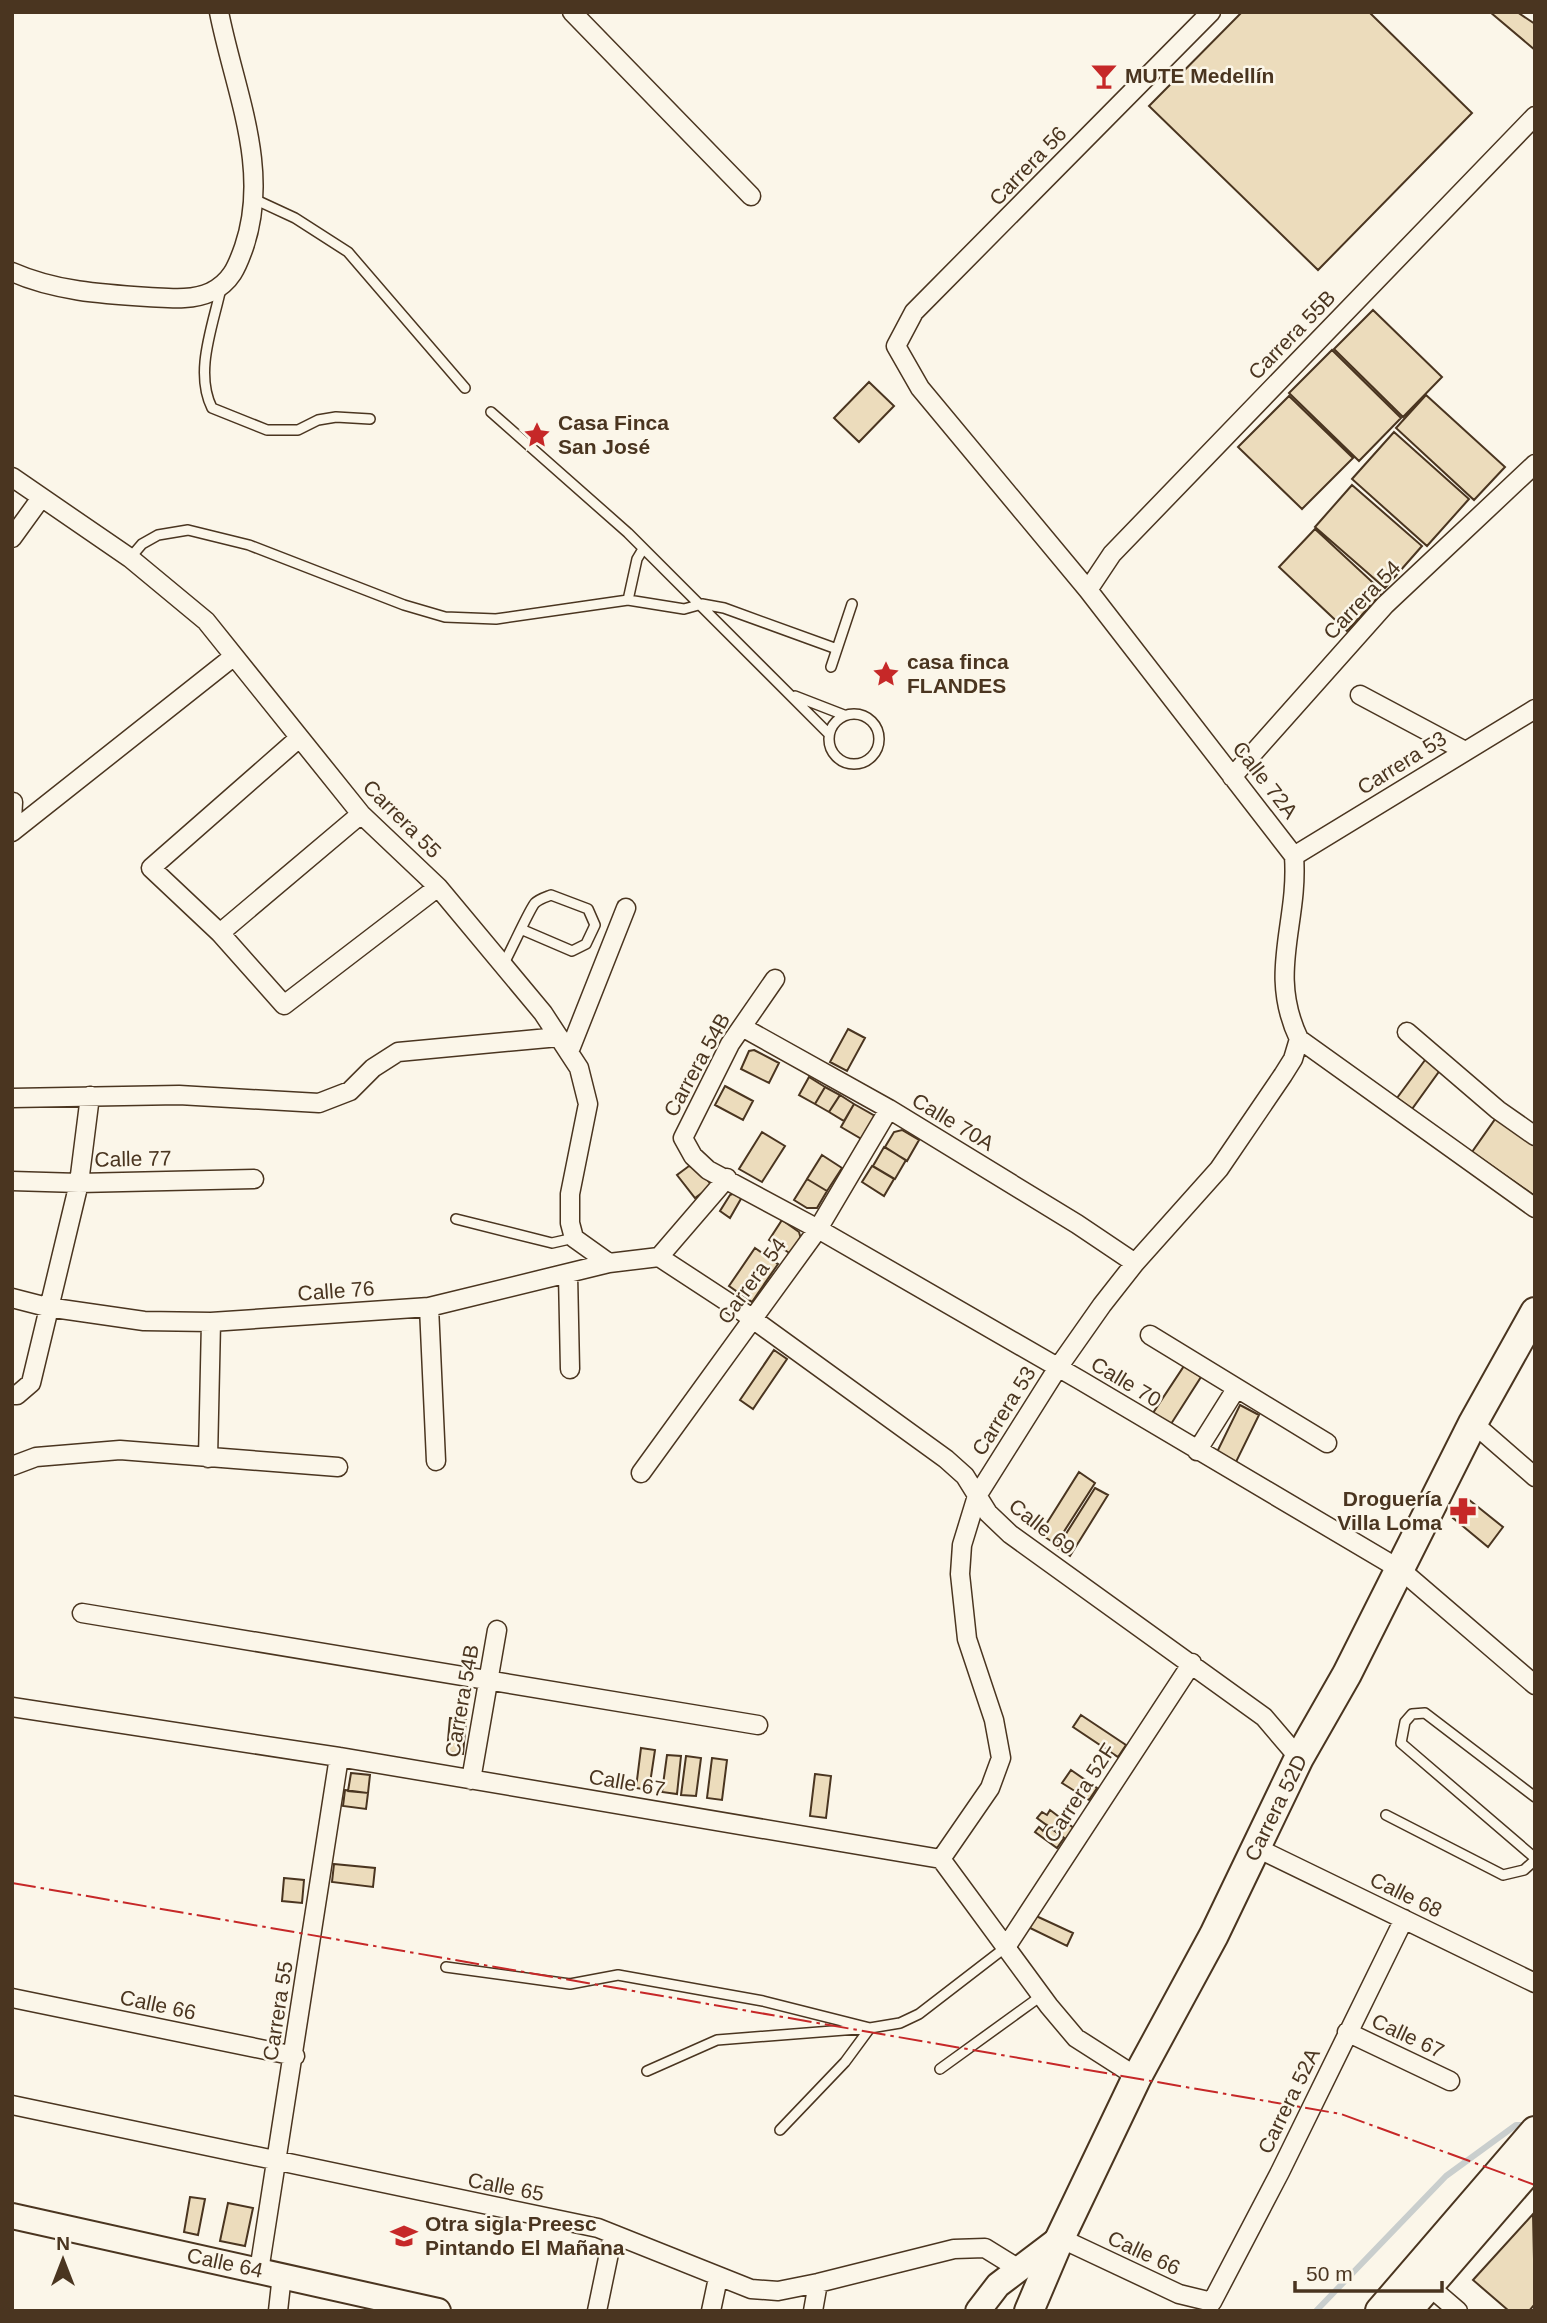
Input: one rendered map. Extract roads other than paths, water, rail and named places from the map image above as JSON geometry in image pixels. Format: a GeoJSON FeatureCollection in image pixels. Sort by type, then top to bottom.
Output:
{"type":"FeatureCollection","features":[{"type":"Feature","properties":{"kind":"main road","name":"Carrera 52D"},"geometry":{"type":"LineString","coordinates":[[1030,2311],[1060,2238],[1137,2077],[1257,1848],[1298,1758],[1347,1674],[1473,1423],[1535,1312]]}},
{"type":"Feature","properties":{"kind":"main road"},"geometry":{"type":"LineString","coordinates":[[1406,2311],[1430,2287],[1529,2148]]}},
{"type":"Feature","properties":{"kind":"main road"},"geometry":{"type":"LineString","coordinates":[[1380,2311],[1529,2148]]}},
{"type":"Feature","properties":{"kind":"street"},"geometry":{"type":"LineString","coordinates":[[12,272],[45,284],[104,294],[186,298],[198,296],[222,285],[232,277],[240,258],[254,199],[249,137],[219,12]]}},
{"type":"Feature","properties":{"kind":"street"},"geometry":{"type":"LineString","coordinates":[[572,12],[751,196]]}},
{"type":"Feature","properties":{"kind":"street","name":"Carrera 56"},"geometry":{"type":"LineString","coordinates":[[902,360],[896,346],[914,312],[1211,12]]}},
{"type":"Feature","properties":{"kind":"street","name":"Carrera 55B"},"geometry":{"type":"LineString","coordinates":[[1088,590],[1112,554],[1535,116]]}},
{"type":"Feature","properties":{"kind":"street","name":"Calle 72A"},"geometry":{"type":"LineString","coordinates":[[902,360],[920,388],[1088,590],[1294,856]]}},
{"type":"Feature","properties":{"kind":"street","name":"Carrera 54"},"geometry":{"type":"LineString","coordinates":[[1233,777],[1385,605],[1535,464]]}},
{"type":"Feature","properties":{"kind":"street","name":"Carrera 55"},"geometry":{"type":"LineString","coordinates":[[12,477],[130,558],[206,621],[298,739],[361,814],[438,887],[559,1037],[579,1068],[588,1104],[570,1195],[570,1223],[574,1238]]}},
{"type":"Feature","properties":{"kind":"street"},"geometry":{"type":"LineString","coordinates":[[12,538],[41,498]]}},
{"type":"Feature","properties":{"kind":"street"},"geometry":{"type":"LineString","coordinates":[[12,832],[233,657]]}},
{"type":"Feature","properties":{"kind":"street"},"geometry":{"type":"LineString","coordinates":[[1360,695],[1465,751]]}},
{"type":"Feature","properties":{"kind":"street","name":"Carrera 53"},"geometry":{"type":"LineString","coordinates":[[1294,856],[1535,709]]}},
{"type":"Feature","properties":{"kind":"street"},"geometry":{"type":"LineString","coordinates":[[298,739],[151,868],[220,933],[284,1005],[438,887]]}},
{"type":"Feature","properties":{"kind":"street"},"geometry":{"type":"LineString","coordinates":[[12,821],[13,802]]}},
{"type":"Feature","properties":{"kind":"street"},"geometry":{"type":"LineString","coordinates":[[220,933],[361,814]]}},
{"type":"Feature","properties":{"kind":"street"},"geometry":{"type":"LineString","coordinates":[[1294,856],[1294,897],[1284,953],[1284,1000],[1298,1039],[1535,1208]]}},
{"type":"Feature","properties":{"kind":"street"},"geometry":{"type":"LineString","coordinates":[[569,1052],[626,908]]}},
{"type":"Feature","properties":{"kind":"street","name":"Carrera 54B"},"geometry":{"type":"LineString","coordinates":[[683,1138],[730,1044],[775,979]]}},
{"type":"Feature","properties":{"kind":"street","name":"Calle 70A"},"geometry":{"type":"LineString","coordinates":[[742,1027],[888,1109],[1077,1224],[1135,1263]]}},
{"type":"Feature","properties":{"kind":"street"},"geometry":{"type":"LineString","coordinates":[[1407,1032],[1498,1110],[1535,1136]]}},
{"type":"Feature","properties":{"kind":"street"},"geometry":{"type":"LineString","coordinates":[[12,1098],[178,1095],[319,1103],[350,1091],[373,1068],[398,1052],[559,1037]]}},
{"type":"Feature","properties":{"kind":"street","name":"Carrera 53"},"geometry":{"type":"LineString","coordinates":[[941,1859],[990,1788],[1001,1758],[994,1720],[967,1639],[960,1574],[962,1545],[978,1496],[1057,1369],[1135,1263],[1219,1169],[1288,1067],[1298,1039]]}},
{"type":"Feature","properties":{"kind":"street"},"geometry":{"type":"LineString","coordinates":[[12,1395],[17,1395],[31,1383],[47,1307],[79,1183],[90,1096]]}},
{"type":"Feature","properties":{"kind":"street","name":"Carrera 54"},"geometry":{"type":"LineString","coordinates":[[641,1473],[818,1229],[888,1109]]}},
{"type":"Feature","properties":{"kind":"street","name":"Calle 70"},"geometry":{"type":"LineString","coordinates":[[683,1138],[694,1156],[708,1170],[818,1229],[1401,1570],[1535,1685]]}},
{"type":"Feature","properties":{"kind":"street"},"geometry":{"type":"LineString","coordinates":[[659,1257],[727,1178]]}},
{"type":"Feature","properties":{"kind":"street","name":"Calle 77"},"geometry":{"type":"LineString","coordinates":[[12,1181],[79,1183],[254,1179]]}},
{"type":"Feature","properties":{"kind":"street"},"geometry":{"type":"LineString","coordinates":[[574,1238],[609,1264]]}},
{"type":"Feature","properties":{"kind":"street","name":"Calle 76"},"geometry":{"type":"LineString","coordinates":[[12,1298],[47,1307],[144,1321],[211,1322],[429,1307],[609,1264],[659,1257]]}},
{"type":"Feature","properties":{"kind":"street","name":"Calle 69"},"geometry":{"type":"LineString","coordinates":[[659,1257],[946,1459],[965,1476],[988,1513],[1010,1534],[1264,1717],[1298,1758]]}},
{"type":"Feature","properties":{"kind":"street"},"geometry":{"type":"LineString","coordinates":[[568,1274],[570,1369]]}},
{"type":"Feature","properties":{"kind":"street"},"geometry":{"type":"LineString","coordinates":[[429,1307],[436,1461]]}},
{"type":"Feature","properties":{"kind":"street"},"geometry":{"type":"LineString","coordinates":[[208,1458],[211,1322]]}},
{"type":"Feature","properties":{"kind":"street"},"geometry":{"type":"LineString","coordinates":[[1150,1335],[1326,1443]]}},
{"type":"Feature","properties":{"kind":"street"},"geometry":{"type":"LineString","coordinates":[[1197,1451],[1236,1389]]}},
{"type":"Feature","properties":{"kind":"street"},"geometry":{"type":"LineString","coordinates":[[1473,1423],[1535,1477]]}},
{"type":"Feature","properties":{"kind":"street"},"geometry":{"type":"LineString","coordinates":[[12,1465],[36,1457],[120,1450],[338,1467]]}},
{"type":"Feature","properties":{"kind":"street"},"geometry":{"type":"LineString","coordinates":[[82,1613],[758,1725]]}},
{"type":"Feature","properties":{"kind":"street","name":"Carrera 54B"},"geometry":{"type":"LineString","coordinates":[[471,1780],[497,1630]]}},
{"type":"Feature","properties":{"kind":"street","name":"Carrera 52F"},"geometry":{"type":"LineString","coordinates":[[1006,1947],[1192,1663]]}},
{"type":"Feature","properties":{"kind":"street","name":"Calle 67"},"geometry":{"type":"LineString","coordinates":[[12,1707],[339,1757],[941,1859]]}},
{"type":"Feature","properties":{"kind":"street","name":"Carrera 55"},"geometry":{"type":"LineString","coordinates":[[278,2311],[271,2273],[277,2162],[339,1757]]}},
{"type":"Feature","properties":{"kind":"street","name":"Calle 68"},"geometry":{"type":"LineString","coordinates":[[1257,1848],[1535,1983]]}},
{"type":"Feature","properties":{"kind":"street"},"geometry":{"type":"LineString","coordinates":[[941,1859],[1041,1996],[1076,2038],[1137,2077]]}},
{"type":"Feature","properties":{"kind":"street","name":"Carrera 52A"},"geometry":{"type":"LineString","coordinates":[[1210,2306],[1280,2172],[1404,1919]]}},
{"type":"Feature","properties":{"kind":"street","name":"Calle 66"},"geometry":{"type":"LineString","coordinates":[[12,1998],[295,2056]]}},
{"type":"Feature","properties":{"kind":"street","name":"Calle 67"},"geometry":{"type":"LineString","coordinates":[[1347,2032],[1450,2081]]}},
{"type":"Feature","properties":{"kind":"street","name":"Calle 65"},"geometry":{"type":"LineString","coordinates":[[12,2105],[598,2228],[666,2253],[718,2278],[751,2290],[778,2291],[818,2283],[954,2249],[985,2248],[1019,2269]]}},
{"type":"Feature","properties":{"kind":"street","name":"Calle 64"},"geometry":{"type":"LineString","coordinates":[[12,2216],[438,2311]]}},
{"type":"Feature","properties":{"kind":"street"},"geometry":{"type":"LineString","coordinates":[[597,2311],[613,2234]]}},
{"type":"Feature","properties":{"kind":"street"},"geometry":{"type":"LineString","coordinates":[[978,2311],[998,2285],[1060,2238]]}},
{"type":"Feature","properties":{"kind":"street","name":"Calle 66"},"geometry":{"type":"LineString","coordinates":[[1060,2238],[1210,2306]]}},
{"type":"Feature","properties":{"kind":"street"},"geometry":{"type":"LineString","coordinates":[[711,2311],[718,2278]]}},
{"type":"Feature","properties":{"kind":"street"},"geometry":{"type":"LineString","coordinates":[[813,2311],[818,2283]]}},
{"type":"Feature","properties":{"kind":"street"},"geometry":{"type":"LineString","coordinates":[[1430,2287],[1458,2311]]}},
{"type":"Feature","properties":{"kind":"lane"},"geometry":{"type":"LineString","coordinates":[[254,199],[295,218],[348,252],[465,388]]}},
{"type":"Feature","properties":{"kind":"lane"},"geometry":{"type":"LineString","coordinates":[[222,285],[204,368],[204,391],[212,408],[267,430],[298,430],[318,420],[336,417],[370,419]]}},
{"type":"Feature","properties":{"kind":"lane"},"geometry":{"type":"LineString","coordinates":[[491,412],[582,490],[692,595],[697,606],[829,734]]}},
{"type":"Feature","properties":{"kind":"lane"},"geometry":{"type":"LineString","coordinates":[[130,558],[142,544],[158,534],[188,530],[259,549],[404,605],[445,617],[496,620],[628,600],[675,608],[724,608],[837,649]]}},
{"type":"Feature","properties":{"kind":"lane"},"geometry":{"type":"LineString","coordinates":[[628,600],[643,550]]}},
{"type":"Feature","properties":{"kind":"lane"},"geometry":{"type":"LineString","coordinates":[[831,667],[852,604]]}},
{"type":"Feature","properties":{"kind":"lane"},"geometry":{"type":"LineString","coordinates":[[790,694],[844,715],[862,715],[877,727],[879,737],[874,754],[860,764],[843,762],[831,750],[831,726],[844,715]]}},
{"type":"Feature","properties":{"kind":"lane"},"geometry":{"type":"LineString","coordinates":[[503,965],[534,904],[551,895],[588,909],[595,925],[586,944],[572,951],[523,930]]}},
{"type":"Feature","properties":{"kind":"lane"},"geometry":{"type":"LineString","coordinates":[[456,1219],[552,1243],[574,1238]]}},
{"type":"Feature","properties":{"kind":"lane"},"geometry":{"type":"LineString","coordinates":[[1385,1815],[1503,1875],[1524,1870],[1535,1859],[1401,1744],[1405,1722],[1412,1714],[1425,1713],[1535,1797]]}},
{"type":"Feature","properties":{"kind":"lane"},"geometry":{"type":"LineString","coordinates":[[647,2071],[717,2040],[870,2028],[900,2023],[919,2014],[1006,1947]]}},
{"type":"Feature","properties":{"kind":"lane"},"geometry":{"type":"LineString","coordinates":[[446,1967],[570,1984],[618,1975],[762,2001],[870,2028]]}},
{"type":"Feature","properties":{"kind":"lane"},"geometry":{"type":"LineString","coordinates":[[940,2069],[1041,1996]]}},
{"type":"Feature","properties":{"kind":"lane"},"geometry":{"type":"LineString","coordinates":[[780,2130],[845,2062],[870,2028]]}},
{"type":"Feature","properties":{"kind":"waterway"},"geometry":{"type":"LineString","coordinates":[[1316,2311],[1446,2176],[1516,2125],[1527,2125]]}},
{"type":"Feature","properties":{"kind":"place","name":"MUTE Medellín"},"geometry":{"type":"Point","coordinates":[1104,76]}},
{"type":"Feature","properties":{"kind":"place","name":"Casa Finca San José"},"geometry":{"type":"Point","coordinates":[537,435]}},
{"type":"Feature","properties":{"kind":"place","name":"casa finca FLANDES"},"geometry":{"type":"Point","coordinates":[886,674]}},
{"type":"Feature","properties":{"kind":"place","name":"Droguería Villa Loma"},"geometry":{"type":"Point","coordinates":[1463,1511]}},
{"type":"Feature","properties":{"kind":"place","name":"Otra sigla Preesc Pintando El Mañana"},"geometry":{"type":"Point","coordinates":[404,2236]}}]}
